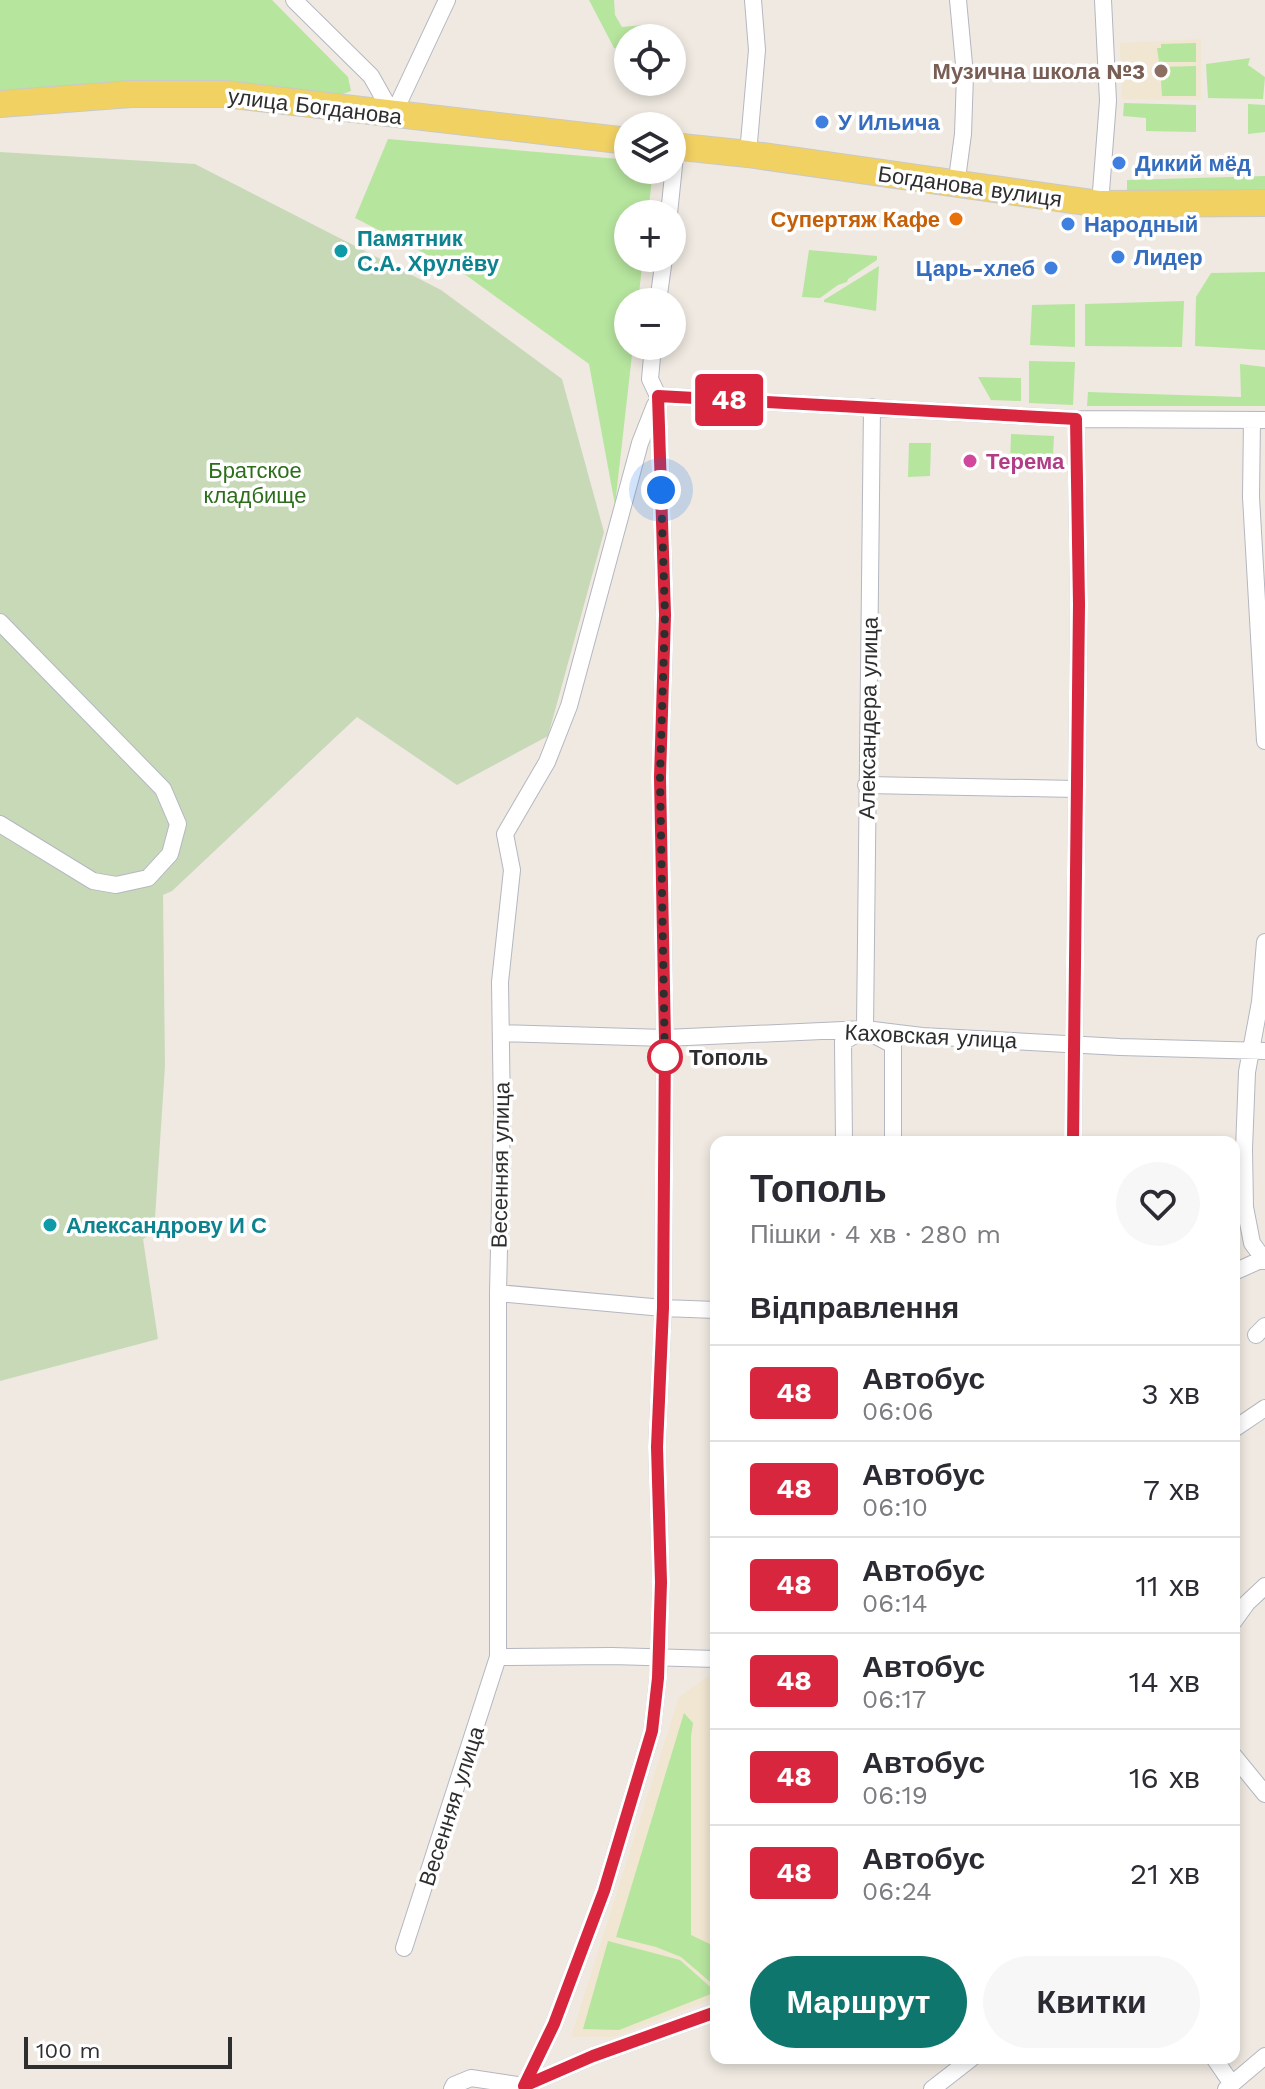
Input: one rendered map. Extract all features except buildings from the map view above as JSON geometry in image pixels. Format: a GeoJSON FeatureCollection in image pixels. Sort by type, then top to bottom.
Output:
{"type":"FeatureCollection","features":[{"type":"Feature","properties":{"kind":"main road","name":"улица Богданова"},"geometry":{"type":"LineString","coordinates":[[0,104],[131,94],[225,94],[614,139]]}},
{"type":"Feature","properties":{"kind":"main road","name":"Богданова вулиця"},"geometry":{"type":"LineString","coordinates":[[686,147],[1100,204],[1265,203]]}},
{"type":"Feature","properties":{"kind":"street"},"geometry":{"type":"LineString","coordinates":[[294,0],[371,76],[393,115]]}},
{"type":"Feature","properties":{"kind":"street"},"geometry":{"type":"LineString","coordinates":[[393,115],[447,0]]}},
{"type":"Feature","properties":{"kind":"street"},"geometry":{"type":"LineString","coordinates":[[748,154],[757,50],[753,0]]}},
{"type":"Feature","properties":{"kind":"street"},"geometry":{"type":"LineString","coordinates":[[956,186],[963,134],[965,75],[958,0]]}},
{"type":"Feature","properties":{"kind":"street"},"geometry":{"type":"LineString","coordinates":[[1100,204],[1108,101],[1103,0]]}},
{"type":"Feature","properties":{"kind":"street"},"geometry":{"type":"LineString","coordinates":[[525,2088],[554,2024],[630,1812],[652,1731],[659,1657],[661,1582],[657,1447],[663,1308],[665,1038],[660,777],[665,615],[658,396],[650,379],[652,360]]}},
{"type":"Feature","properties":{"kind":"street"},"geometry":{"type":"LineString","coordinates":[[658,396],[1076,419],[1258,420],[1251,497],[1262,621],[1265,741]]}},
{"type":"Feature","properties":{"kind":"street","name":"Весенняя улица"},"geometry":{"type":"LineString","coordinates":[[404,1948],[498,1657],[501,967],[512,870],[505,834],[547,762],[569,706],[640,443],[658,396]]}},
{"type":"Feature","properties":{"kind":"street","name":"Александера улица"},"geometry":{"type":"LineString","coordinates":[[865,1029],[872,407]]}},
{"type":"Feature","properties":{"kind":"street"},"geometry":{"type":"LineString","coordinates":[[1073,1136],[1079,604],[1076,419]]}},
{"type":"Feature","properties":{"kind":"street"},"geometry":{"type":"LineString","coordinates":[[0,622],[163,789],[178,824],[170,854],[148,878],[116,885],[93,881],[0,824]]}},
{"type":"Feature","properties":{"kind":"street"},"geometry":{"type":"LineString","coordinates":[[866,785],[1076,789]]}},
{"type":"Feature","properties":{"kind":"street"},"geometry":{"type":"LineString","coordinates":[[1240,1269],[1264,1259],[1252,1243],[1245,1207],[1244,1149],[1258,1051],[1265,942]]}},
{"type":"Feature","properties":{"kind":"street"},"geometry":{"type":"LineString","coordinates":[[844,1136],[843,1042],[865,1029],[893,1045],[893,1136]]}},
{"type":"Feature","properties":{"kind":"street","name":"Каховская улица"},"geometry":{"type":"LineString","coordinates":[[501,1033],[665,1038],[865,1029],[922,1036],[1258,1051]]}},
{"type":"Feature","properties":{"kind":"street"},"geometry":{"type":"LineString","coordinates":[[498,1293],[710,1310]]}},
{"type":"Feature","properties":{"kind":"street"},"geometry":{"type":"LineString","coordinates":[[1240,1425],[1265,1408]]}},
{"type":"Feature","properties":{"kind":"street"},"geometry":{"type":"LineString","coordinates":[[1240,1613],[1265,1586]]}},
{"type":"Feature","properties":{"kind":"street"},"geometry":{"type":"LineString","coordinates":[[498,1657],[710,1659]]}},
{"type":"Feature","properties":{"kind":"street"},"geometry":{"type":"LineString","coordinates":[[1240,1763],[1265,1794]]}},
{"type":"Feature","properties":{"kind":"street"},"geometry":{"type":"LineString","coordinates":[[452,2089],[454,2085],[471,2078],[525,2088],[593,2056],[710,2014]]}},
{"type":"Feature","properties":{"kind":"street"},"geometry":{"type":"LineString","coordinates":[[1217,2064],[1229,2086],[1265,2056]]}},
{"type":"Feature","properties":{"kind":"street"},"geometry":{"type":"LineString","coordinates":[[934,2088],[964,2064]]}},
{"type":"Feature","properties":{"kind":"shaded area","name":"Музична школа №3"},"geometry":{"type":"Polygon","coordinates":[[[1201,39],[1201,100],[1122,99],[1120,43],[1201,39]]]}},
{"type":"Feature","properties":{"kind":"shaded area"},"geometry":{"type":"Polygon","coordinates":[[[710,1677],[710,2000],[614,2037],[571,2037],[679,1697],[710,1677]]]}},
{"type":"Feature","properties":{"kind":"green space"},"geometry":{"type":"Polygon","coordinates":[[[0,0],[272,0],[348,77],[351,91],[337,96],[0,95],[0,0]]]}},
{"type":"Feature","properties":{"kind":"green space"},"geometry":{"type":"Polygon","coordinates":[[[589,0],[614,0],[615,15],[620,24],[614,24],[614,48],[589,0]]]}},
{"type":"Feature","properties":{"kind":"green space"},"geometry":{"type":"Polygon","coordinates":[[[1196,43],[1196,62],[1159,62],[1157,48],[1161,48],[1161,44],[1196,43]]]}},
{"type":"Feature","properties":{"kind":"green space"},"geometry":{"type":"Polygon","coordinates":[[[1250,58],[1248,65],[1265,77],[1263,99],[1208,98],[1206,64],[1250,58]]]}},
{"type":"Feature","properties":{"kind":"green space"},"geometry":{"type":"Polygon","coordinates":[[[1196,66],[1196,96],[1162,96],[1160,67],[1196,66]]]}},
{"type":"Feature","properties":{"kind":"green space"},"geometry":{"type":"Polygon","coordinates":[[[1124,103],[1196,105],[1196,132],[1146,131],[1146,118],[1123,116],[1124,103]]]}},
{"type":"Feature","properties":{"kind":"green space"},"geometry":{"type":"Polygon","coordinates":[[[1248,104],[1265,105],[1265,132],[1248,134],[1248,104]]]}},
{"type":"Feature","properties":{"kind":"green space"},"geometry":{"type":"Polygon","coordinates":[[[388,139],[614,159],[614,184],[651,184],[650,200],[614,200],[614,272],[641,272],[640,288],[614,288],[614,360],[631,360],[615,505],[589,364],[463,273],[355,218],[388,139]]]}},
{"type":"Feature","properties":{"kind":"green space","name":"Братское кладбище"},"geometry":{"type":"Polygon","coordinates":[[[0,152],[195,164],[441,290],[562,379],[604,532],[548,736],[457,785],[357,717],[172,891],[163,895],[165,1066],[154,1233],[143,1239],[158,1339],[0,1381],[0,152]]]}},
{"type":"Feature","properties":{"kind":"green space"},"geometry":{"type":"Polygon","coordinates":[[[1265,176],[1265,190],[1127,193],[1127,180],[1265,176]]]}},
{"type":"Feature","properties":{"kind":"green space"},"geometry":{"type":"Polygon","coordinates":[[[809,250],[877,256],[877,260],[820,298],[802,297],[809,250]]]}},
{"type":"Feature","properties":{"kind":"green space"},"geometry":{"type":"Polygon","coordinates":[[[879,266],[876,311],[824,302],[824,300],[879,266]]]}},
{"type":"Feature","properties":{"kind":"green space"},"geometry":{"type":"Polygon","coordinates":[[[1265,272],[1265,350],[1195,346],[1196,297],[1211,273],[1265,272]]]}},
{"type":"Feature","properties":{"kind":"green space"},"geometry":{"type":"Polygon","coordinates":[[[1184,301],[1182,347],[1085,346],[1085,304],[1184,301]]]}},
{"type":"Feature","properties":{"kind":"green space"},"geometry":{"type":"Polygon","coordinates":[[[1075,304],[1075,347],[1030,345],[1032,305],[1075,304]]]}},
{"type":"Feature","properties":{"kind":"green space"},"geometry":{"type":"Polygon","coordinates":[[[1029,361],[1075,362],[1073,405],[1029,403],[1029,361]]]}},
{"type":"Feature","properties":{"kind":"green space"},"geometry":{"type":"Polygon","coordinates":[[[1240,364],[1265,367],[1265,406],[1087,406],[1088,392],[1241,397],[1240,364]]]}},
{"type":"Feature","properties":{"kind":"green space"},"geometry":{"type":"Polygon","coordinates":[[[978,377],[1021,378],[1021,401],[991,400],[978,377]]]}},
{"type":"Feature","properties":{"kind":"green space"},"geometry":{"type":"Polygon","coordinates":[[[1011,434],[1054,436],[1053,455],[1025,454],[1024,465],[1010,464],[1011,434]]]}},
{"type":"Feature","properties":{"kind":"green space"},"geometry":{"type":"Polygon","coordinates":[[[909,443],[931,443],[930,476],[908,477],[909,443]]]}},
{"type":"Feature","properties":{"kind":"green space"},"geometry":{"type":"Polygon","coordinates":[[[684,1713],[693,1723],[691,1935],[710,1944],[710,1982],[681,1957],[616,1937],[684,1713]]]}},
{"type":"Feature","properties":{"kind":"green space"},"geometry":{"type":"Polygon","coordinates":[[[608,1941],[680,1960],[710,1987],[710,1994],[619,2030],[583,2029],[608,1941]]]}},
{"type":"Feature","properties":{"kind":"bus line","name":"48"},"geometry":{"type":"LineString","coordinates":[[710,2014],[593,2056],[524,2086],[554,2024],[630,1812],[652,1731],[658,1678],[661,1582],[657,1447],[663,1308],[665,1040],[660,777],[665,615],[658,396],[1076,419],[1079,604],[1073,1136]]}},
{"type":"Feature","properties":{"kind":"place","name":"Музична школа №3"},"geometry":{"type":"Point","coordinates":[1161,71]}},
{"type":"Feature","properties":{"kind":"place","name":"У Ильича"},"geometry":{"type":"Point","coordinates":[822,122]}},
{"type":"Feature","properties":{"kind":"place","name":"Дикий мёд"},"geometry":{"type":"Point","coordinates":[1119,163]}},
{"type":"Feature","properties":{"kind":"place","name":"Супертяж Кафе"},"geometry":{"type":"Point","coordinates":[956,219]}},
{"type":"Feature","properties":{"kind":"place","name":"Народный"},"geometry":{"type":"Point","coordinates":[1068,224]}},
{"type":"Feature","properties":{"kind":"place","name":"Памятник С.А. Хрулёву"},"geometry":{"type":"Point","coordinates":[341,251]}},
{"type":"Feature","properties":{"kind":"place","name":"Лидер"},"geometry":{"type":"Point","coordinates":[1118,257]}},
{"type":"Feature","properties":{"kind":"place","name":"Царь-хлеб"},"geometry":{"type":"Point","coordinates":[1051,268]}},
{"type":"Feature","properties":{"kind":"place","name":"Терема"},"geometry":{"type":"Point","coordinates":[970,461]}},
{"type":"Feature","properties":{"kind":"place","name":"Тополь"},"geometry":{"type":"Point","coordinates":[665,1057]}},
{"type":"Feature","properties":{"kind":"place","name":"Александрову И С"},"geometry":{"type":"Point","coordinates":[50,1225]}},
{"type":"Feature","properties":{"kind":"route"},"geometry":{"type":"LineString","coordinates":[[661,490],[665,615],[660,777],[665,1066],[665,1057]]}}]}
